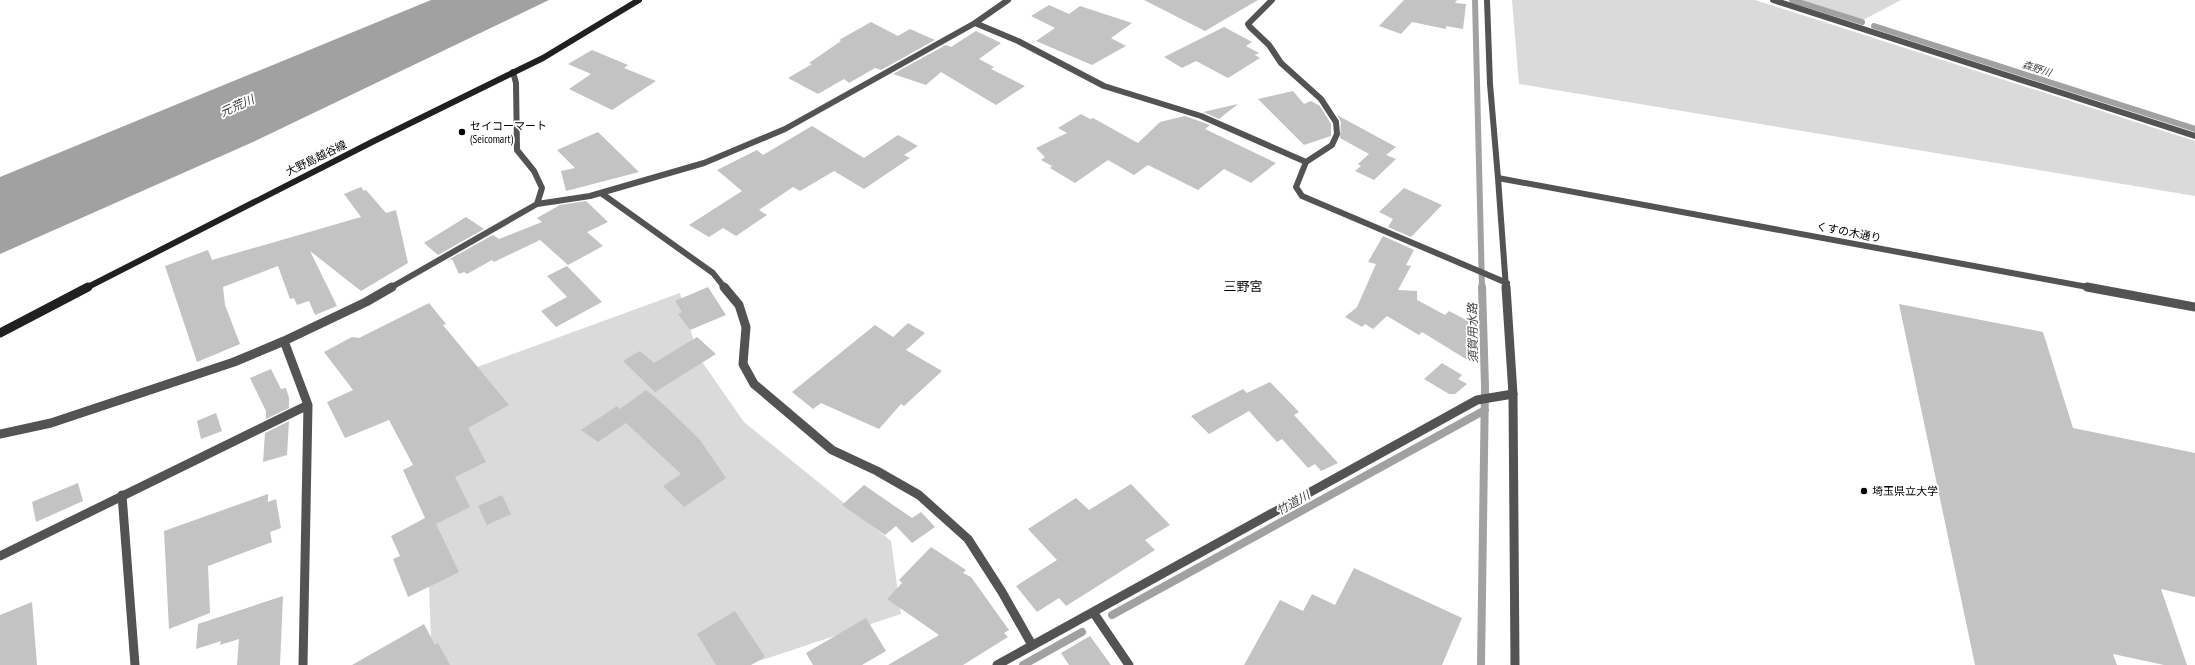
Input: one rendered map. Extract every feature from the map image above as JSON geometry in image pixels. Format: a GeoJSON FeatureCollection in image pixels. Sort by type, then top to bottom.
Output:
{"type":"FeatureCollection","features":[{"type":"Feature","properties":{"kind":"main road","name":"大野島越谷線"},"geometry":{"type":"LineString","coordinates":[[0,333],[209,223],[513,72],[610,20],[639,0]]}},
{"type":"Feature","properties":{"kind":"street"},"geometry":{"type":"LineString","coordinates":[[0,434],[52,423],[234,362],[284,342],[366,302],[537,204],[601,193],[704,163],[784,129],[975,24],[1006,0]]}},
{"type":"Feature","properties":{"kind":"street"},"geometry":{"type":"LineString","coordinates":[[1272,0],[1270,4],[1248,24],[1250,29],[1269,45],[1280,62],[1316,92],[1331,111],[1337,130],[1333,144],[1322,153],[1306,162],[1296,187],[1302,196],[1506,283]]}},
{"type":"Feature","properties":{"kind":"street"},"geometry":{"type":"LineString","coordinates":[[1487,0],[1490,84],[1506,283],[1513,394],[1515,665]]}},
{"type":"Feature","properties":{"kind":"street"},"geometry":{"type":"LineString","coordinates":[[1773,0],[2195,136]]}},
{"type":"Feature","properties":{"kind":"street"},"geometry":{"type":"LineString","coordinates":[[975,24],[1018,41],[1104,86],[1201,116],[1306,162]]}},
{"type":"Feature","properties":{"kind":"street"},"geometry":{"type":"LineString","coordinates":[[513,72],[516,83],[517,150],[534,171],[542,188],[537,204]]}},
{"type":"Feature","properties":{"kind":"street","name":"くすの木通り"},"geometry":{"type":"LineString","coordinates":[[1498,178],[2195,307]]}},
{"type":"Feature","properties":{"kind":"street"},"geometry":{"type":"LineString","coordinates":[[601,193],[713,274],[739,304],[746,327],[743,364],[754,384],[832,450],[877,471],[919,495],[968,539],[1002,592],[1032,645]]}},
{"type":"Feature","properties":{"kind":"street"},"geometry":{"type":"LineString","coordinates":[[284,342],[308,405],[303,665]]}},
{"type":"Feature","properties":{"kind":"street"},"geometry":{"type":"LineString","coordinates":[[996,665],[1477,400],[1513,394]]}},
{"type":"Feature","properties":{"kind":"street"},"geometry":{"type":"LineString","coordinates":[[0,556],[308,405]]}},
{"type":"Feature","properties":{"kind":"street"},"geometry":{"type":"LineString","coordinates":[[122,495],[136,665]]}},
{"type":"Feature","properties":{"kind":"street"},"geometry":{"type":"LineString","coordinates":[[1093,612],[1129,665]]}},
{"type":"Feature","properties":{"kind":"shaded area"},"geometry":{"type":"Polygon","coordinates":[[[1512,0],[1755,0],[2195,141],[2195,196],[1519,84],[1512,0]]]}},
{"type":"Feature","properties":{"kind":"shaded area"},"geometry":{"type":"Polygon","coordinates":[[[1802,0],[1901,0],[1863,20],[1802,0]]]}},
{"type":"Feature","properties":{"kind":"shaded area"},"geometry":{"type":"Polygon","coordinates":[[[680,293],[698,356],[744,422],[891,541],[901,614],[747,665],[432,665],[425,485],[417,389],[680,293]]]}},
{"type":"Feature","properties":{"kind":"water","name":"元荒川"},"geometry":{"type":"Polygon","coordinates":[[[431,0],[549,0],[253,142],[0,254],[0,177],[431,0]]]}},
{"type":"Feature","properties":{"kind":"building"},"geometry":{"type":"Polygon","coordinates":[[[1144,0],[1258,0],[1205,31],[1144,0]]]}},
{"type":"Feature","properties":{"kind":"building"},"geometry":{"type":"Polygon","coordinates":[[[1404,0],[1457,0],[1455,3],[1466,4],[1463,29],[1446,26],[1446,29],[1412,22],[1401,34],[1379,26],[1404,0]]]}},
{"type":"Feature","properties":{"kind":"building"},"geometry":{"type":"Polygon","coordinates":[[[1049,5],[1069,14],[1080,6],[1132,23],[1111,38],[1126,46],[1092,65],[1036,41],[1055,28],[1031,16],[1049,5]]]}},
{"type":"Feature","properties":{"kind":"building"},"geometry":{"type":"Polygon","coordinates":[[[871,22],[898,36],[910,29],[935,40],[881,70],[875,68],[849,83],[844,79],[818,94],[788,78],[812,64],[809,63],[841,41],[839,40],[871,22]]]}},
{"type":"Feature","properties":{"kind":"building"},"geometry":{"type":"Polygon","coordinates":[[[1224,27],[1252,42],[1246,46],[1259,53],[1255,55],[1260,58],[1228,78],[1196,61],[1182,68],[1164,57],[1224,27]]]}},
{"type":"Feature","properties":{"kind":"building"},"geometry":{"type":"Polygon","coordinates":[[[976,31],[1001,43],[979,59],[994,67],[991,69],[1025,86],[996,105],[941,72],[926,85],[893,74],[946,45],[951,47],[976,31]]]}},
{"type":"Feature","properties":{"kind":"building"},"geometry":{"type":"Polygon","coordinates":[[[592,50],[628,65],[624,68],[656,81],[612,110],[569,89],[591,74],[568,64],[592,50]]]}},
{"type":"Feature","properties":{"kind":"building"},"geometry":{"type":"Polygon","coordinates":[[[1293,91],[1304,104],[1311,101],[1320,106],[1331,124],[1331,136],[1304,145],[1258,99],[1293,91]]]}},
{"type":"Feature","properties":{"kind":"building"},"geometry":{"type":"Polygon","coordinates":[[[1238,104],[1219,119],[1203,112],[1238,104]]]}},
{"type":"Feature","properties":{"kind":"building"},"geometry":{"type":"Polygon","coordinates":[[[1081,114],[1090,119],[1093,118],[1138,143],[1160,122],[1185,116],[1210,125],[1205,129],[1276,163],[1251,183],[1224,169],[1198,190],[1148,165],[1134,175],[1108,160],[1075,183],[1050,168],[1052,166],[1041,160],[1045,157],[1036,148],[1067,133],[1058,128],[1081,114]]]}},
{"type":"Feature","properties":{"kind":"building"},"geometry":{"type":"Polygon","coordinates":[[[1337,115],[1396,147],[1386,155],[1396,159],[1374,180],[1355,171],[1361,166],[1358,164],[1369,154],[1340,138],[1341,122],[1337,115]]]}},
{"type":"Feature","properties":{"kind":"building"},"geometry":{"type":"Polygon","coordinates":[[[812,126],[864,158],[898,135],[918,146],[904,155],[910,158],[864,189],[834,171],[800,191],[793,187],[759,210],[767,215],[736,236],[723,228],[709,237],[689,225],[742,191],[717,170],[757,150],[763,155],[812,126]]]}},
{"type":"Feature","properties":{"kind":"building"},"geometry":{"type":"Polygon","coordinates":[[[598,132],[639,172],[566,191],[561,171],[575,168],[557,150],[598,132]]]}},
{"type":"Feature","properties":{"kind":"building"},"geometry":{"type":"Polygon","coordinates":[[[361,187],[364,191],[366,190],[386,213],[396,210],[408,263],[361,291],[310,251],[337,306],[315,315],[309,301],[297,305],[294,298],[290,299],[278,266],[223,287],[225,305],[240,344],[197,362],[165,266],[208,250],[212,260],[361,217],[344,194],[361,187]]]}},
{"type":"Feature","properties":{"kind":"building"},"geometry":{"type":"Polygon","coordinates":[[[1404,188],[1442,205],[1411,237],[1388,227],[1393,219],[1379,212],[1404,188]]]}},
{"type":"Feature","properties":{"kind":"building"},"geometry":{"type":"Polygon","coordinates":[[[586,201],[608,222],[587,232],[603,246],[568,265],[540,240],[494,262],[492,260],[467,274],[464,272],[459,274],[452,259],[446,261],[493,235],[499,239],[542,222],[537,218],[560,205],[586,201]]]}},
{"type":"Feature","properties":{"kind":"building"},"geometry":{"type":"Polygon","coordinates":[[[466,217],[484,229],[438,255],[424,243],[466,217]]]}},
{"type":"Feature","properties":{"kind":"building"},"geometry":{"type":"Polygon","coordinates":[[[1383,236],[1414,250],[1406,265],[1411,266],[1398,290],[1417,291],[1417,300],[1445,315],[1449,311],[1472,323],[1474,364],[1422,332],[1419,335],[1387,316],[1373,329],[1365,324],[1362,327],[1345,317],[1357,307],[1376,264],[1368,262],[1383,236]]]}},
{"type":"Feature","properties":{"kind":"building"},"geometry":{"type":"Polygon","coordinates":[[[567,266],[602,302],[556,327],[541,311],[567,297],[547,276],[567,266]]]}},
{"type":"Feature","properties":{"kind":"building"},"geometry":{"type":"Polygon","coordinates":[[[708,287],[726,315],[690,330],[678,314],[682,312],[675,301],[708,287]]]}},
{"type":"Feature","properties":{"kind":"building"},"geometry":{"type":"Polygon","coordinates":[[[429,303],[446,324],[443,325],[509,405],[468,428],[486,462],[455,477],[470,507],[436,524],[459,572],[408,597],[393,559],[400,556],[391,536],[425,518],[403,470],[413,465],[389,420],[345,438],[327,402],[353,390],[324,352],[352,337],[359,338],[429,303]]]}},
{"type":"Feature","properties":{"kind":"building","name":"埼玉県立大学"},"geometry":{"type":"Polygon","coordinates":[[[1899,304],[2043,332],[2073,428],[2195,453],[2195,597],[2161,589],[2187,665],[2164,665],[2113,654],[2117,665],[1975,665],[1899,304]]]}},
{"type":"Feature","properties":{"kind":"building"},"geometry":{"type":"Polygon","coordinates":[[[908,323],[925,333],[906,350],[942,371],[904,406],[901,404],[879,429],[821,403],[813,409],[792,392],[875,325],[893,337],[908,323]]]}},
{"type":"Feature","properties":{"kind":"building"},"geometry":{"type":"Polygon","coordinates":[[[697,337],[716,354],[655,392],[623,361],[640,351],[654,363],[697,337]]]}},
{"type":"Feature","properties":{"kind":"building"},"geometry":{"type":"Polygon","coordinates":[[[1442,363],[1462,375],[1458,379],[1467,384],[1455,394],[1449,394],[1424,379],[1442,363]]]}},
{"type":"Feature","properties":{"kind":"building"},"geometry":{"type":"Polygon","coordinates":[[[271,369],[281,389],[286,388],[289,398],[289,408],[266,419],[266,411],[250,378],[271,369]]]}},
{"type":"Feature","properties":{"kind":"building"},"geometry":{"type":"Polygon","coordinates":[[[1270,382],[1299,412],[1294,415],[1338,463],[1321,471],[1315,464],[1308,468],[1282,439],[1277,442],[1249,411],[1209,434],[1191,416],[1243,389],[1247,393],[1270,382]]]}},
{"type":"Feature","properties":{"kind":"building"},"geometry":{"type":"Polygon","coordinates":[[[646,390],[663,404],[700,440],[726,478],[684,507],[663,486],[681,474],[626,423],[598,442],[581,430],[617,406],[620,409],[646,390]]]}},
{"type":"Feature","properties":{"kind":"building"},"geometry":{"type":"Polygon","coordinates":[[[216,413],[222,431],[201,439],[197,421],[216,413]]]}},
{"type":"Feature","properties":{"kind":"building"},"geometry":{"type":"Polygon","coordinates":[[[289,421],[287,455],[263,462],[265,433],[289,421]]]}},
{"type":"Feature","properties":{"kind":"building"},"geometry":{"type":"Polygon","coordinates":[[[78,483],[83,501],[36,522],[32,502],[78,483]]]}},
{"type":"Feature","properties":{"kind":"building"},"geometry":{"type":"Polygon","coordinates":[[[1131,484],[1170,525],[1145,540],[1155,550],[1066,606],[1059,598],[1037,612],[1016,586],[1057,560],[1028,529],[1076,498],[1089,510],[1131,484]]]}},
{"type":"Feature","properties":{"kind":"building"},"geometry":{"type":"Polygon","coordinates":[[[864,485],[912,518],[921,512],[935,527],[912,543],[896,526],[885,535],[842,505],[864,485]]]}},
{"type":"Feature","properties":{"kind":"building"},"geometry":{"type":"Polygon","coordinates":[[[268,494],[268,502],[276,499],[281,528],[270,532],[272,542],[208,566],[210,613],[169,629],[164,531],[268,494]]]}},
{"type":"Feature","properties":{"kind":"building"},"geometry":{"type":"Polygon","coordinates":[[[502,495],[511,514],[487,525],[478,506],[502,495]]]}},
{"type":"Feature","properties":{"kind":"building"},"geometry":{"type":"Polygon","coordinates":[[[931,547],[966,570],[963,573],[971,577],[1009,630],[1004,633],[1008,637],[963,665],[888,665],[939,635],[887,599],[902,583],[899,580],[931,547]]]}},
{"type":"Feature","properties":{"kind":"building"},"geometry":{"type":"Polygon","coordinates":[[[1354,568],[1462,618],[1442,665],[1244,665],[1280,600],[1303,611],[1312,594],[1335,605],[1354,568]]]}},
{"type":"Feature","properties":{"kind":"building"},"geometry":{"type":"Polygon","coordinates":[[[283,596],[280,665],[237,665],[239,639],[220,645],[221,641],[196,649],[198,624],[283,596]]]}},
{"type":"Feature","properties":{"kind":"building"},"geometry":{"type":"Polygon","coordinates":[[[32,602],[37,665],[0,665],[0,615],[32,602]]]}},
{"type":"Feature","properties":{"kind":"building"},"geometry":{"type":"Polygon","coordinates":[[[735,611],[765,657],[751,665],[716,665],[697,634],[735,611]]]}},
{"type":"Feature","properties":{"kind":"building"},"geometry":{"type":"Polygon","coordinates":[[[866,618],[886,651],[862,665],[813,665],[806,653],[866,618]]]}},
{"type":"Feature","properties":{"kind":"building"},"geometry":{"type":"Polygon","coordinates":[[[424,624],[435,645],[438,643],[450,665],[352,665],[424,624]]]}},
{"type":"Feature","properties":{"kind":"building"},"geometry":{"type":"Polygon","coordinates":[[[1090,636],[1111,665],[1069,665],[1061,653],[1090,636]]]}},
{"type":"Feature","properties":{"kind":"waterway","name":"須賀用水路"},"geometry":{"type":"LineString","coordinates":[[1475,0],[1482,288]]}},
{"type":"Feature","properties":{"kind":"waterway","name":"森野川"},"geometry":{"type":"LineString","coordinates":[[1792,0],[1862,22]]}},
{"type":"Feature","properties":{"kind":"waterway","name":"森野川"},"geometry":{"type":"LineString","coordinates":[[1874,26],[2195,129]]}},
{"type":"Feature","properties":{"kind":"waterway","name":"須賀用水路"},"geometry":{"type":"LineString","coordinates":[[1482,287],[1485,410]]}},
{"type":"Feature","properties":{"kind":"waterway","name":"竹道川"},"geometry":{"type":"LineString","coordinates":[[1112,615],[1485,410]]}},
{"type":"Feature","properties":{"kind":"waterway","name":"須賀用水路"},"geometry":{"type":"LineString","coordinates":[[1481,665],[1485,410]]}},
{"type":"Feature","properties":{"kind":"waterway","name":"竹道川"},"geometry":{"type":"LineString","coordinates":[[1023,665],[1082,632]]}},
{"type":"Feature","properties":{"kind":"place","name":"セイコーマート (Seicomart)"},"geometry":{"type":"Point","coordinates":[462,132]}},
{"type":"Feature","properties":{"kind":"place","name":"埼玉県立大学"},"geometry":{"type":"Point","coordinates":[1864,491]}},
{"type":"Feature","properties":{"kind":"district","name":"三野宮"},"geometry":{"type":"Point","coordinates":[1243,286]}}]}
